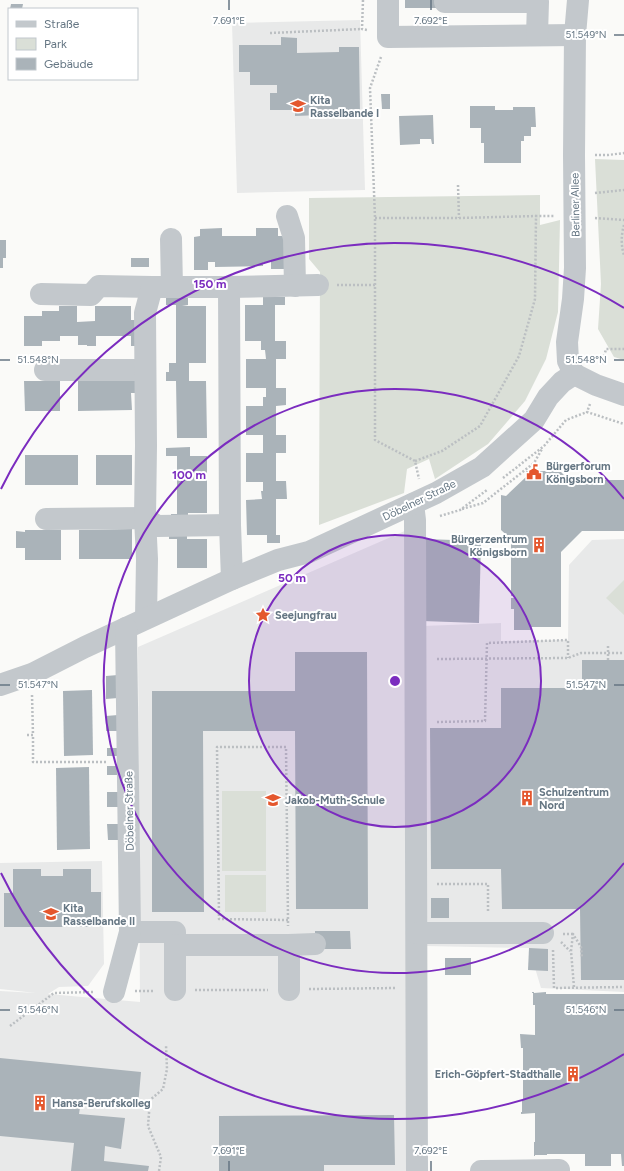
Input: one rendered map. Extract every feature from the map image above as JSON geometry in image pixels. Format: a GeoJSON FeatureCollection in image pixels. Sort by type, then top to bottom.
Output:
{"type":"FeatureCollection","features":[{"type":"Feature","properties":{"kind":"street"},"geometry":{"type":"LineString","coordinates":[[388,0],[388,36],[575,35]]}},
{"type":"Feature","properties":{"kind":"street","name":"Berliner Allee"},"geometry":{"type":"LineString","coordinates":[[574,374],[568,360],[567,342],[573,299],[575,268],[575,35],[578,0]]}},
{"type":"Feature","properties":{"kind":"street"},"geometry":{"type":"LineString","coordinates":[[445,2],[538,2],[537,35]]}},
{"type":"Feature","properties":{"kind":"street"},"geometry":{"type":"LineString","coordinates":[[287,216],[294,238],[295,286]]}},
{"type":"Feature","properties":{"kind":"street"},"geometry":{"type":"LineString","coordinates":[[146,618],[145,313],[162,287],[171,239]]}},
{"type":"Feature","properties":{"kind":"street"},"geometry":{"type":"LineString","coordinates":[[41,294],[91,295],[99,286],[318,286]]}},
{"type":"Feature","properties":{"kind":"street"},"geometry":{"type":"LineString","coordinates":[[229,287],[230,525],[232,579]]}},
{"type":"Feature","properties":{"kind":"street"},"geometry":{"type":"LineString","coordinates":[[45,370],[145,370]]}},
{"type":"Feature","properties":{"kind":"street"},"geometry":{"type":"LineString","coordinates":[[574,374],[596,385],[624,395]]}},
{"type":"Feature","properties":{"kind":"street","name":"Döbelner Straße"},"geometry":{"type":"LineString","coordinates":[[0,685],[32,674],[146,618],[232,579],[278,560],[309,552],[436,494],[482,467],[534,420],[548,397],[562,382],[574,374]]}},
{"type":"Feature","properties":{"kind":"street"},"geometry":{"type":"LineString","coordinates":[[417,1171],[415,520],[419,501]]}},
{"type":"Feature","properties":{"kind":"street"},"geometry":{"type":"LineString","coordinates":[[46,520],[145,518],[157,526],[230,525]]}},
{"type":"Feature","properties":{"kind":"street","name":"Döbelner Straße"},"geometry":{"type":"LineString","coordinates":[[114,992],[130,932],[126,628]]}},
{"type":"Feature","properties":{"kind":"street"},"geometry":{"type":"LineString","coordinates":[[130,932],[175,932],[175,990]]}},
{"type":"Feature","properties":{"kind":"street"},"geometry":{"type":"LineString","coordinates":[[417,933],[543,933]]}},
{"type":"Feature","properties":{"kind":"street"},"geometry":{"type":"LineString","coordinates":[[175,945],[315,944]]}},
{"type":"Feature","properties":{"kind":"street"},"geometry":{"type":"LineString","coordinates":[[289,945],[290,990]]}},
{"type":"Feature","properties":{"kind":"street"},"geometry":{"type":"LineString","coordinates":[[480,1171],[559,1170]]}},
{"type":"Feature","properties":{"kind":"path"},"geometry":{"type":"LineString","coordinates":[[270,33],[362,29]]}},
{"type":"Feature","properties":{"kind":"path"},"geometry":{"type":"LineString","coordinates":[[370,88],[375,218],[375,440],[415,461],[442,451],[480,426],[520,356],[536,299],[536,216]]}},
{"type":"Feature","properties":{"kind":"path"},"geometry":{"type":"LineString","coordinates":[[574,156],[608,156],[624,153]]}},
{"type":"Feature","properties":{"kind":"path"},"geometry":{"type":"LineString","coordinates":[[458,185],[459,218]]}},
{"type":"Feature","properties":{"kind":"path"},"geometry":{"type":"LineString","coordinates":[[375,218],[536,216],[575,206],[609,191],[624,190]]}},
{"type":"Feature","properties":{"kind":"path"},"geometry":{"type":"LineString","coordinates":[[575,206],[624,220]]}},
{"type":"Feature","properties":{"kind":"path"},"geometry":{"type":"LineString","coordinates":[[624,225],[622,231],[624,255]]}},
{"type":"Feature","properties":{"kind":"path"},"geometry":{"type":"LineString","coordinates":[[318,286],[375,286]]}},
{"type":"Feature","properties":{"kind":"path"},"geometry":{"type":"LineString","coordinates":[[460,510],[483,503],[534,463],[544,446]]}},
{"type":"Feature","properties":{"kind":"path"},"geometry":{"type":"LineString","coordinates":[[415,461],[419,501]]}},
{"type":"Feature","properties":{"kind":"path"},"geometry":{"type":"LineString","coordinates":[[416,723],[485,721],[487,643],[568,640],[568,658]]}},
{"type":"Feature","properties":{"kind":"path"},"geometry":{"type":"LineString","coordinates":[[608,646],[608,660]]}},
{"type":"Feature","properties":{"kind":"path"},"geometry":{"type":"LineString","coordinates":[[416,657],[422,659],[568,658],[581,653],[624,653]]}},
{"type":"Feature","properties":{"kind":"path"},"geometry":{"type":"LineString","coordinates":[[32,674],[33,762],[128,762]]}},
{"type":"Feature","properties":{"kind":"path"},"geometry":{"type":"LineString","coordinates":[[27,735],[33,735]]}},
{"type":"Feature","properties":{"kind":"path"},"geometry":{"type":"LineString","coordinates":[[288,920],[219,919],[217,747],[286,747],[289,945]]}},
{"type":"Feature","properties":{"kind":"path"},"geometry":{"type":"LineString","coordinates":[[416,884],[488,884],[488,932]]}},
{"type":"Feature","properties":{"kind":"path"},"geometry":{"type":"LineString","coordinates":[[543,933],[552,933],[554,988],[624,987]]}},
{"type":"Feature","properties":{"kind":"path"},"geometry":{"type":"LineString","coordinates":[[574,988],[571,951],[573,934],[581,947],[582,958]]}},
{"type":"Feature","properties":{"kind":"path"},"geometry":{"type":"LineString","coordinates":[[10,1026],[54,993],[417,987]]}},
{"type":"Feature","properties":{"kind":"path"},"geometry":{"type":"LineString","coordinates":[[159,1171],[161,1158],[148,1126],[150,1100],[163,1089],[167,1069],[166,1045]]}},
{"type":"Feature","properties":{"kind":"shaded area","name":"Kita Rasselbande I"},"geometry":{"type":"Polygon","coordinates":[[[360,20],[365,190],[237,193],[232,23],[360,20]]]}},
{"type":"Feature","properties":{"kind":"shaded area"},"geometry":{"type":"Polygon","coordinates":[[[407,530],[407,1171],[0,1171],[0,991],[36,993],[0,989],[0,863],[102,861],[104,964],[88,986],[59,987],[48,994],[140,1002],[138,647],[407,530]]]}},
{"type":"Feature","properties":{"kind":"shaded area"},"geometry":{"type":"Polygon","coordinates":[[[624,539],[624,992],[541,988],[529,948],[425,946],[422,626],[501,623],[501,641],[568,640],[569,565],[592,540],[624,539]]]}},
{"type":"Feature","properties":{"kind":"green space"},"geometry":{"type":"Polygon","coordinates":[[[595,159],[624,160],[624,360],[614,357],[598,329],[601,284],[595,159]]]}},
{"type":"Feature","properties":{"kind":"green space"},"geometry":{"type":"Polygon","coordinates":[[[540,195],[540,225],[560,220],[558,312],[546,359],[525,401],[488,444],[435,479],[429,459],[407,469],[404,493],[319,525],[320,272],[309,259],[309,198],[540,195]]]}},
{"type":"Feature","properties":{"kind":"green space"},"geometry":{"type":"Polygon","coordinates":[[[624,580],[624,615],[606,598],[624,580]]]}},
{"type":"Feature","properties":{"kind":"green space"},"geometry":{"type":"Polygon","coordinates":[[[222,791],[266,791],[266,871],[222,871],[222,791]]]}},
{"type":"Feature","properties":{"kind":"green space"},"geometry":{"type":"Polygon","coordinates":[[[225,875],[266,875],[266,912],[225,912],[225,875]]]}},
{"type":"Feature","properties":{"kind":"building"},"geometry":{"type":"Polygon","coordinates":[[[405,0],[436,0],[436,8],[405,8],[405,0]]]}},
{"type":"Feature","properties":{"kind":"building"},"geometry":{"type":"Polygon","coordinates":[[[11,4],[23,4],[22,8],[10,8],[11,4]]]}},
{"type":"Feature","properties":{"kind":"building"},"geometry":{"type":"Polygon","coordinates":[[[281,37],[297,38],[297,53],[339,52],[339,47],[359,47],[360,114],[345,115],[345,110],[321,110],[321,115],[295,116],[295,110],[270,110],[270,93],[277,93],[277,85],[250,85],[250,72],[239,72],[239,45],[281,45],[281,37]]]}},
{"type":"Feature","properties":{"kind":"building"},"geometry":{"type":"Polygon","coordinates":[[[381,94],[390,94],[390,109],[382,109],[381,94]]]}},
{"type":"Feature","properties":{"kind":"building"},"geometry":{"type":"Polygon","coordinates":[[[470,106],[495,106],[495,110],[513,110],[513,107],[535,107],[536,127],[531,127],[531,136],[524,136],[524,141],[521,141],[521,163],[484,163],[484,143],[481,143],[481,128],[470,128],[470,106]]]}},
{"type":"Feature","properties":{"kind":"building"},"geometry":{"type":"Polygon","coordinates":[[[433,115],[434,144],[432,144],[431,139],[420,139],[420,144],[400,145],[399,116],[433,115]]]}},
{"type":"Feature","properties":{"kind":"building"},"geometry":{"type":"Polygon","coordinates":[[[222,228],[222,236],[256,236],[256,228],[278,228],[278,236],[284,236],[285,269],[271,269],[271,262],[263,262],[263,266],[215,267],[215,262],[208,262],[208,270],[194,270],[194,237],[200,236],[200,229],[222,228]]]}},
{"type":"Feature","properties":{"kind":"building"},"geometry":{"type":"Polygon","coordinates":[[[0,240],[6,240],[6,258],[3,258],[3,268],[0,268],[0,240]]]}},
{"type":"Feature","properties":{"kind":"building"},"geometry":{"type":"Polygon","coordinates":[[[131,258],[149,258],[149,267],[131,267],[131,258]]]}},
{"type":"Feature","properties":{"kind":"building"},"geometry":{"type":"Polygon","coordinates":[[[166,297],[188,297],[188,305],[182,306],[206,306],[206,363],[189,363],[189,381],[206,381],[207,438],[177,438],[176,381],[166,381],[166,372],[169,372],[169,363],[176,363],[176,305],[166,305],[166,297]]]}},
{"type":"Feature","properties":{"kind":"building"},"geometry":{"type":"Polygon","coordinates":[[[263,297],[285,297],[285,305],[275,305],[275,341],[286,341],[286,359],[276,359],[276,388],[286,388],[286,405],[276,406],[276,435],[286,435],[286,453],[276,453],[276,481],[286,481],[287,499],[276,499],[276,535],[280,535],[280,543],[267,543],[267,535],[247,535],[246,500],[262,499],[261,491],[263,491],[263,482],[246,482],[246,453],[263,453],[263,435],[246,435],[246,406],[263,406],[263,397],[266,397],[266,388],[246,388],[246,359],[266,359],[265,350],[261,350],[261,341],[245,341],[245,305],[263,305],[263,297]]]}},
{"type":"Feature","properties":{"kind":"building"},"geometry":{"type":"Polygon","coordinates":[[[59,306],[77,306],[77,322],[95,321],[95,306],[131,306],[131,320],[140,320],[140,346],[131,346],[131,336],[96,336],[96,346],[87,346],[78,345],[78,336],[60,336],[60,341],[42,341],[42,346],[24,346],[24,316],[42,316],[42,311],[59,311],[59,306]]]}},
{"type":"Feature","properties":{"kind":"building"},"geometry":{"type":"Polygon","coordinates":[[[24,381],[60,381],[60,411],[25,411],[24,381]]]}},
{"type":"Feature","properties":{"kind":"building"},"geometry":{"type":"Polygon","coordinates":[[[78,381],[140,381],[140,393],[131,393],[132,410],[78,411],[78,381]]]}},
{"type":"Feature","properties":{"kind":"building"},"geometry":{"type":"Polygon","coordinates":[[[190,447],[190,456],[207,456],[207,513],[188,513],[188,522],[171,522],[171,514],[177,514],[177,456],[166,456],[166,448],[190,447]]]}},
{"type":"Feature","properties":{"kind":"building"},"geometry":{"type":"Polygon","coordinates":[[[25,455],[78,455],[78,485],[25,485],[25,455]]]}},
{"type":"Feature","properties":{"kind":"building"},"geometry":{"type":"Polygon","coordinates":[[[96,455],[132,455],[132,485],[96,485],[96,455]]]}},
{"type":"Feature","properties":{"kind":"building","name":"Bürgerzentrum Königsborn"},"geometry":{"type":"Polygon","coordinates":[[[526,471],[560,471],[566,477],[576,477],[576,483],[579,483],[579,480],[624,480],[624,531],[582,531],[561,552],[561,627],[531,627],[531,630],[514,630],[514,609],[511,609],[511,598],[514,598],[514,596],[511,596],[511,539],[501,530],[501,495],[506,496],[527,476],[526,471]]]}},
{"type":"Feature","properties":{"kind":"building"},"geometry":{"type":"Polygon","coordinates":[[[132,529],[132,559],[79,559],[79,530],[132,529]]]}},
{"type":"Feature","properties":{"kind":"building"},"geometry":{"type":"Polygon","coordinates":[[[25,530],[61,530],[61,560],[25,560],[25,548],[16,548],[16,531],[25,532],[25,530]]]}},
{"type":"Feature","properties":{"kind":"building"},"geometry":{"type":"Polygon","coordinates":[[[169,530],[187,530],[187,539],[207,539],[207,568],[177,568],[177,539],[169,539],[169,530]]]}},
{"type":"Feature","properties":{"kind":"building"},"geometry":{"type":"Polygon","coordinates":[[[425,539],[481,541],[479,623],[422,621],[425,539]]]}},
{"type":"Feature","properties":{"kind":"building"},"geometry":{"type":"Polygon","coordinates":[[[295,652],[367,652],[368,909],[296,909],[295,731],[203,731],[204,912],[152,912],[152,691],[295,691],[295,652]]]}},
{"type":"Feature","properties":{"kind":"building","name":"Schulzentrum Nord"},"geometry":{"type":"Polygon","coordinates":[[[582,660],[624,660],[624,980],[581,980],[580,909],[502,909],[501,869],[431,869],[430,728],[501,728],[501,688],[582,688],[582,660]]]}},
{"type":"Feature","properties":{"kind":"building"},"geometry":{"type":"Polygon","coordinates":[[[118,675],[118,698],[106,699],[106,676],[118,675]]]}},
{"type":"Feature","properties":{"kind":"building"},"geometry":{"type":"Polygon","coordinates":[[[92,690],[93,755],[64,756],[63,691],[92,690]]]}},
{"type":"Feature","properties":{"kind":"building"},"geometry":{"type":"Polygon","coordinates":[[[118,715],[119,731],[106,731],[106,716],[118,715]]]}},
{"type":"Feature","properties":{"kind":"building"},"geometry":{"type":"Polygon","coordinates":[[[107,748],[119,748],[119,756],[107,756],[107,748]]]}},
{"type":"Feature","properties":{"kind":"building"},"geometry":{"type":"Polygon","coordinates":[[[107,766],[119,766],[119,775],[107,775],[107,766]]]}},
{"type":"Feature","properties":{"kind":"building"},"geometry":{"type":"Polygon","coordinates":[[[89,767],[90,849],[57,850],[56,768],[89,767]]]}},
{"type":"Feature","properties":{"kind":"building"},"geometry":{"type":"Polygon","coordinates":[[[107,792],[119,792],[120,807],[107,807],[107,792]]]}},
{"type":"Feature","properties":{"kind":"building"},"geometry":{"type":"Polygon","coordinates":[[[107,824],[120,824],[120,840],[108,840],[107,824]]]}},
{"type":"Feature","properties":{"kind":"building"},"geometry":{"type":"Polygon","coordinates":[[[13,869],[41,869],[41,876],[63,876],[63,869],[91,869],[91,892],[101,892],[101,927],[4,927],[4,893],[13,893],[13,869]]]}},
{"type":"Feature","properties":{"kind":"building"},"geometry":{"type":"Polygon","coordinates":[[[431,898],[449,898],[449,918],[431,918],[431,898]]]}},
{"type":"Feature","properties":{"kind":"building"},"geometry":{"type":"Polygon","coordinates":[[[315,931],[350,931],[351,949],[315,949],[315,931]]]}},
{"type":"Feature","properties":{"kind":"building"},"geometry":{"type":"Polygon","coordinates":[[[529,948],[548,949],[548,971],[528,970],[529,948]]]}},
{"type":"Feature","properties":{"kind":"building"},"geometry":{"type":"Polygon","coordinates":[[[445,958],[471,958],[471,975],[445,975],[445,958]]]}},
{"type":"Feature","properties":{"kind":"building"},"geometry":{"type":"Polygon","coordinates":[[[532,992],[546,992],[546,994],[624,994],[624,1166],[622,1166],[621,1154],[611,1154],[611,1166],[585,1166],[585,1154],[547,1154],[534,1156],[535,1113],[521,1114],[523,1100],[523,1048],[521,1048],[520,1034],[535,1035],[535,1005],[533,1005],[532,992]]]}},
{"type":"Feature","properties":{"kind":"building","name":"Hansa-Berufskolleg"},"geometry":{"type":"Polygon","coordinates":[[[0,1058],[141,1072],[138,1106],[81,1101],[79,1114],[125,1118],[121,1149],[105,1146],[104,1161],[149,1166],[148,1171],[71,1171],[74,1143],[0,1136],[0,1058]]]}},
{"type":"Feature","properties":{"kind":"building"},"geometry":{"type":"Polygon","coordinates":[[[394,1115],[395,1165],[324,1165],[324,1171],[219,1171],[219,1116],[394,1115]]]}},
{"type":"Feature","properties":{"kind":"place","name":"Kita Rasselbande I"},"geometry":{"type":"Point","coordinates":[298,106]}},
{"type":"Feature","properties":{"kind":"place","name":"Bürgerforum Königsborn"},"geometry":{"type":"Point","coordinates":[534,472]}},
{"type":"Feature","properties":{"kind":"place","name":"Bürgerzentrum Königsborn"},"geometry":{"type":"Point","coordinates":[539,545]}},
{"type":"Feature","properties":{"kind":"place","name":"Seejungfrau"},"geometry":{"type":"Point","coordinates":[263,615]}},
{"type":"Feature","properties":{"kind":"place","name":"Schulzentrum Nord"},"geometry":{"type":"Point","coordinates":[527,798]}},
{"type":"Feature","properties":{"kind":"place","name":"Jakob-Muth-Schule"},"geometry":{"type":"Point","coordinates":[273,800]}},
{"type":"Feature","properties":{"kind":"place","name":"Kita Rasselbande II"},"geometry":{"type":"Point","coordinates":[51,914]}},
{"type":"Feature","properties":{"kind":"place","name":"Erich-Göpfert-Stadthalle"},"geometry":{"type":"Point","coordinates":[573,1074]}},
{"type":"Feature","properties":{"kind":"place","name":"Hansa-Berufskolleg"},"geometry":{"type":"Point","coordinates":[40,1103]}}]}
